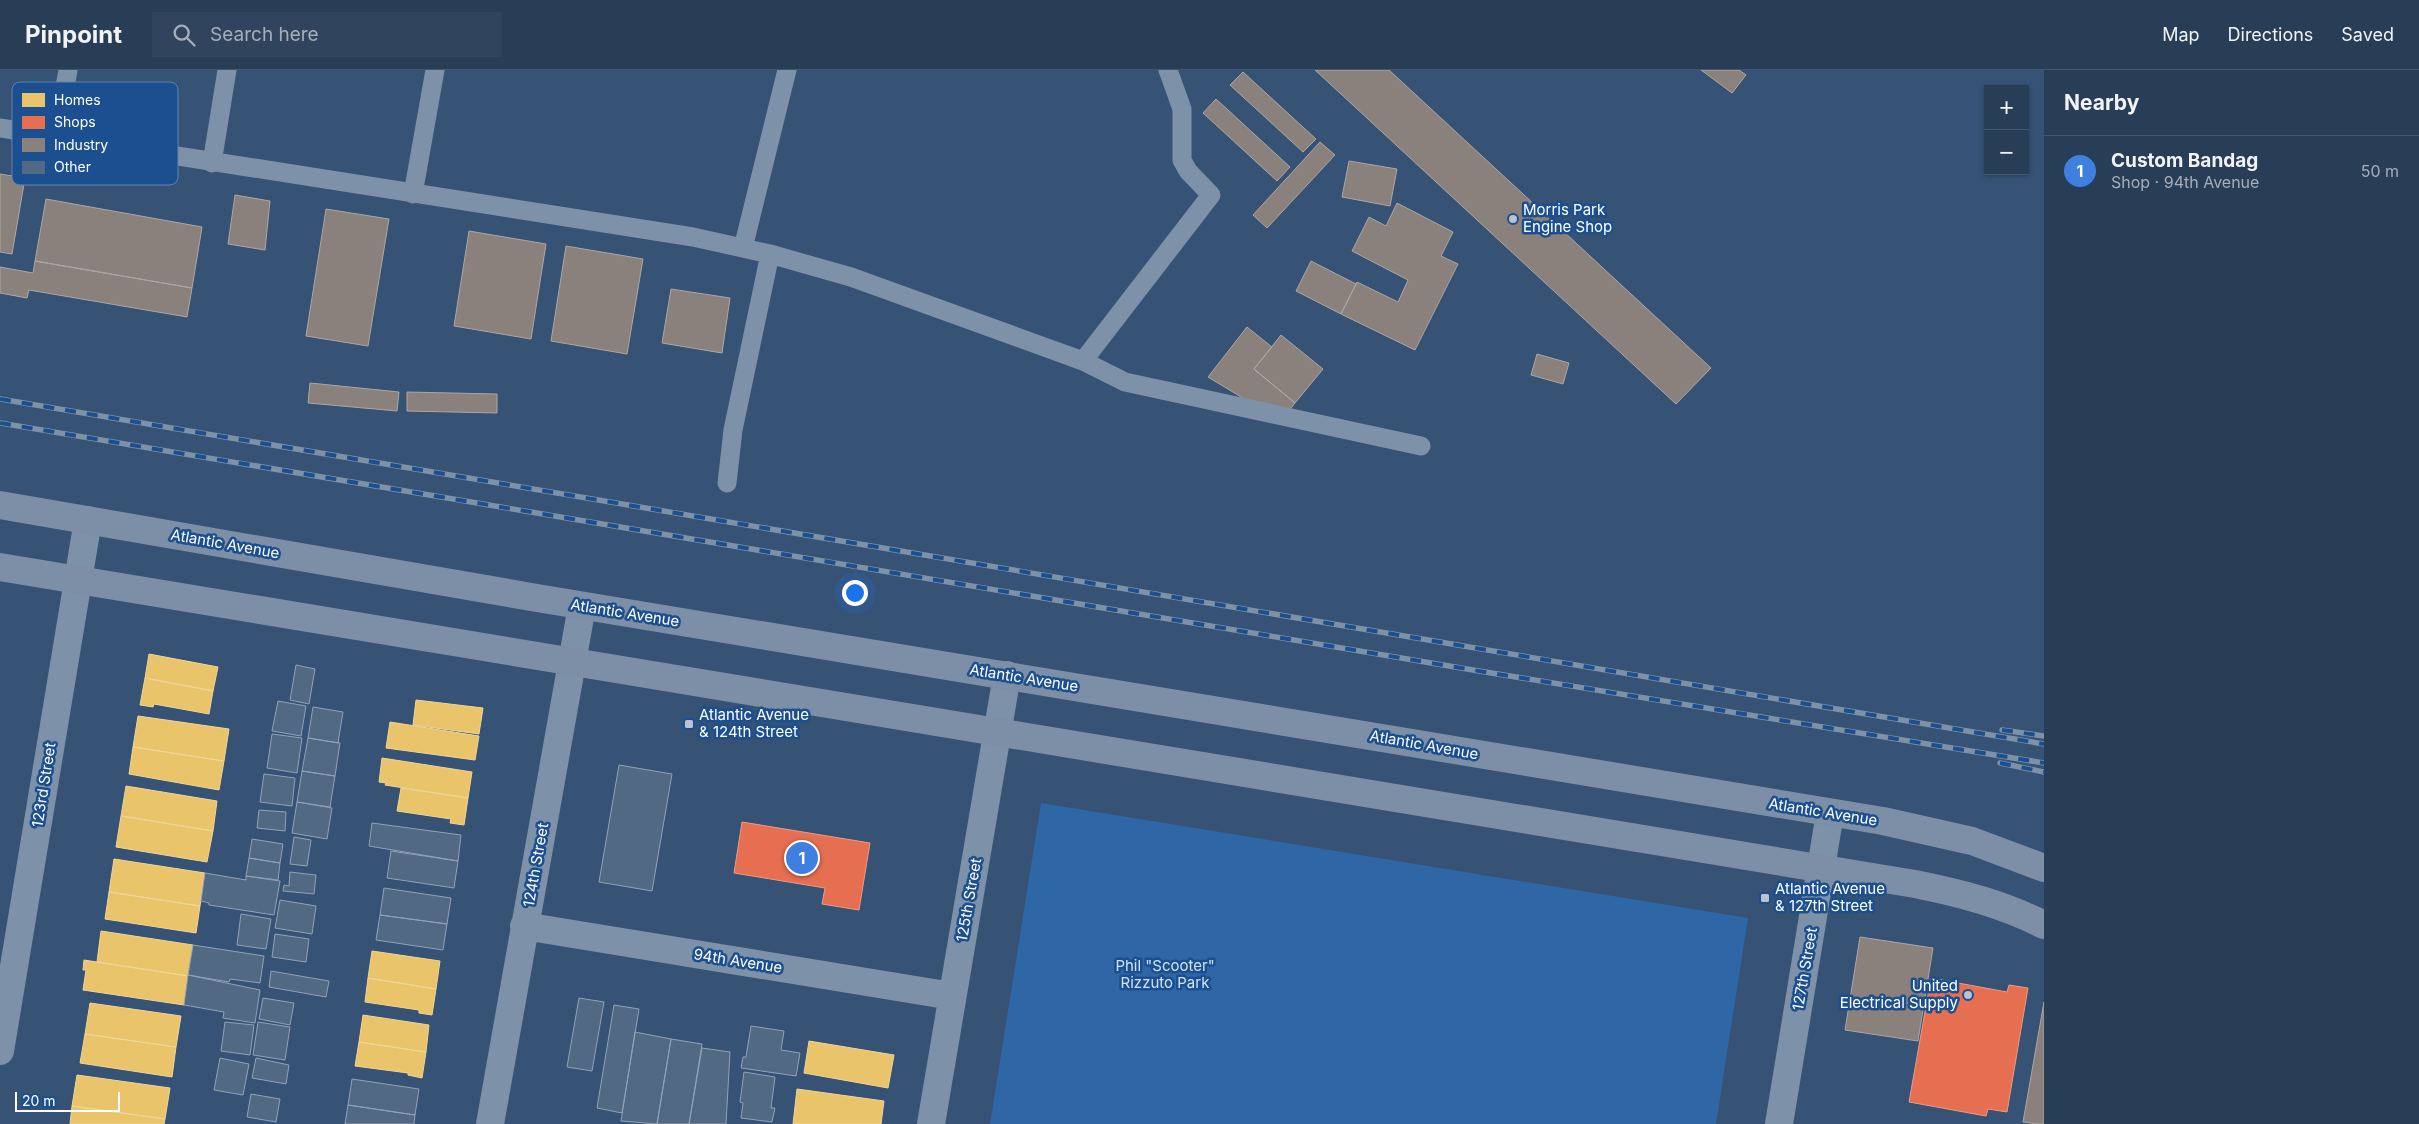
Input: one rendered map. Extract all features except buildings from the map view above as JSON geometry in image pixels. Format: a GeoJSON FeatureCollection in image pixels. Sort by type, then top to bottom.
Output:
{"type":"FeatureCollection","features":[{"type":"Feature","properties":{"kind":"main road","name":"Atlantic Avenue"},"geometry":{"type":"LineString","coordinates":[[0,505],[582,606],[1932,831],[1972,841],[2044,868]]}},
{"type":"Feature","properties":{"kind":"main road"},"geometry":{"type":"LineString","coordinates":[[0,567],[1821,868],[1956,892],[1991,902],[2044,925]]}},
{"type":"Feature","properties":{"kind":"street","name":"123rd Street"},"geometry":{"type":"LineString","coordinates":[[0,1051],[88,520]]}},
{"type":"Feature","properties":{"kind":"street","name":"124th Street"},"geometry":{"type":"LineString","coordinates":[[490,1124],[582,606]]}},
{"type":"Feature","properties":{"kind":"street","name":"125th Street"},"geometry":{"type":"LineString","coordinates":[[931,1124],[1007,676]]}},
{"type":"Feature","properties":{"kind":"street","name":"127th Street"},"geometry":{"type":"LineString","coordinates":[[1779,1124],[1830,813]]}},
{"type":"Feature","properties":{"kind":"street","name":"94th Avenue"},"geometry":{"type":"LineString","coordinates":[[524,926],[952,996]]}},
{"type":"Feature","properties":{"kind":"lane"},"geometry":{"type":"LineString","coordinates":[[212,163],[227,70]]}},
{"type":"Feature","properties":{"kind":"lane"},"geometry":{"type":"LineString","coordinates":[[413,194],[435,70]]}},
{"type":"Feature","properties":{"kind":"lane"},"geometry":{"type":"LineString","coordinates":[[743,248],[787,70]]}},
{"type":"Feature","properties":{"kind":"lane"},"geometry":{"type":"LineString","coordinates":[[1083,361],[1211,195],[1188,171],[1182,160],[1182,108],[1168,70]]}},
{"type":"Feature","properties":{"kind":"lane"},"geometry":{"type":"LineString","coordinates":[[178,157],[693,237],[770,254],[851,277],[1083,361],[1125,382],[1421,446]]}},
{"type":"Feature","properties":{"kind":"lane"},"geometry":{"type":"LineString","coordinates":[[727,484],[733,430],[770,254]]}},
{"type":"Feature","properties":{"kind":"green space","name":"Phil \"Scooter\" Rizzuto Park"},"geometry":{"type":"Polygon","coordinates":[[[1041,803],[1748,918],[1716,1124],[990,1124],[1041,803]]]}},
{"type":"Feature","properties":{"kind":"railway"},"geometry":{"type":"LineString","coordinates":[[0,399],[2044,744]]}},
{"type":"Feature","properties":{"kind":"railway"},"geometry":{"type":"LineString","coordinates":[[0,423],[1473,670],[2044,763]]}},
{"type":"Feature","properties":{"kind":"railway"},"geometry":{"type":"LineString","coordinates":[[2002,730],[2044,736]]}},
{"type":"Feature","properties":{"kind":"railway"},"geometry":{"type":"LineString","coordinates":[[2000,763],[2044,772]]}},
{"type":"Feature","properties":{"kind":"place","name":"Morris Park Engine Shop"},"geometry":{"type":"Point","coordinates":[1513,219]}},
{"type":"Feature","properties":{"kind":"place","name":"Atlantic Avenue & 124th Street"},"geometry":{"type":"Point","coordinates":[689,724]}},
{"type":"Feature","properties":{"kind":"place","name":"Custom Bandag"},"geometry":{"type":"Point","coordinates":[802,858]}},
{"type":"Feature","properties":{"kind":"place","name":"Atlantic Avenue & 127th Street"},"geometry":{"type":"Point","coordinates":[1765,898]}},
{"type":"Feature","properties":{"kind":"place","name":"United Electrical Supply"},"geometry":{"type":"Point","coordinates":[1968,995]}}]}
